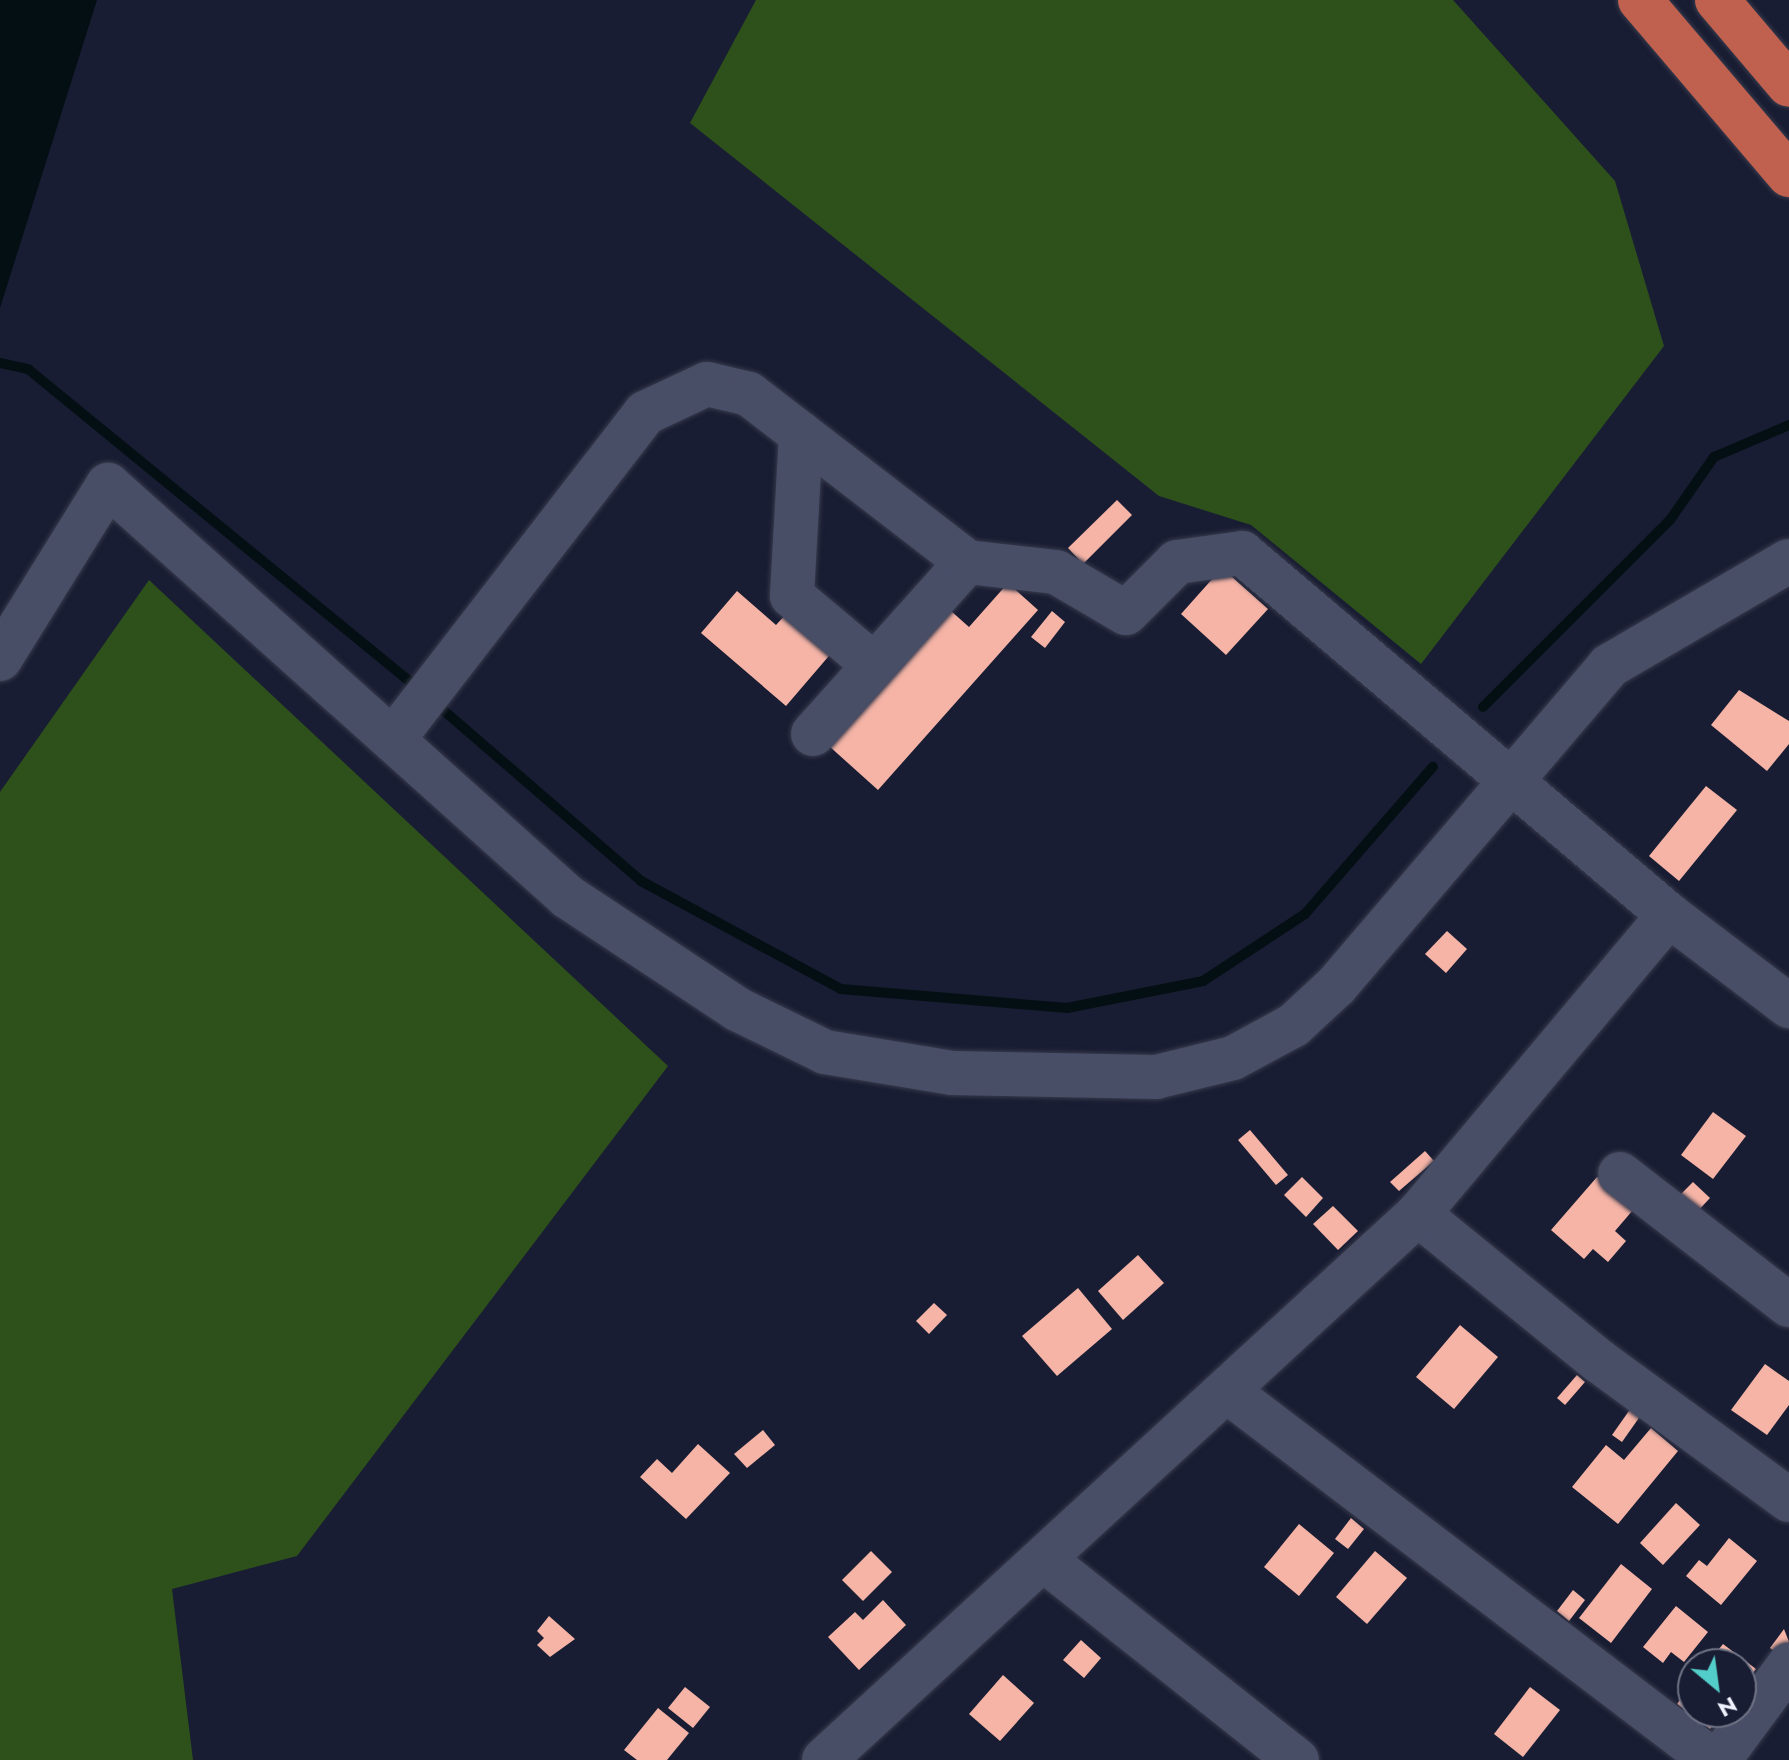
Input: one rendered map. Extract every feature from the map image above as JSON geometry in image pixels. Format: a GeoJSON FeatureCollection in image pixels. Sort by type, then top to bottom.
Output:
{"type":"FeatureCollection","features":[{"type":"Feature","properties":{"kind":"highway"},"geometry":{"type":"LineString","coordinates":[[1640,0],[1789,175]]}},
{"type":"Feature","properties":{"kind":"highway"},"geometry":{"type":"LineString","coordinates":[[1717,0],[1789,85]]}},
{"type":"Feature","properties":{"kind":"street"},"geometry":{"type":"LineString","coordinates":[[416,712],[645,413],[707,384],[749,394],[967,562],[1056,572],[1126,613],[1177,562],[1242,553],[1669,915],[1789,1006]]}},
{"type":"Feature","properties":{"kind":"street"},"geometry":{"type":"LineString","coordinates":[[801,434],[792,596],[874,665]]}},
{"type":"Feature","properties":{"kind":"street"},"geometry":{"type":"LineString","coordinates":[[0,659],[108,485],[416,712],[568,897],[737,1009],[825,1052],[952,1073],[1059,1080],[1156,1077],[1233,1058],[1294,1025],[1513,782],[1609,666],[1789,561]]}},
{"type":"Feature","properties":{"kind":"street"},"geometry":{"type":"LineString","coordinates":[[813,734],[967,562]]}},
{"type":"Feature","properties":{"kind":"street"},"geometry":{"type":"LineString","coordinates":[[824,1760],[1418,1214],[1669,915]]}},
{"type":"Feature","properties":{"kind":"street"},"geometry":{"type":"LineString","coordinates":[[1620,1174],[1789,1305]]}},
{"type":"Feature","properties":{"kind":"street"},"geometry":{"type":"LineString","coordinates":[[1418,1214],[1599,1361],[1789,1500]]}},
{"type":"Feature","properties":{"kind":"street"},"geometry":{"type":"LineString","coordinates":[[1227,1391],[1712,1760]]}},
{"type":"Feature","properties":{"kind":"street"},"geometry":{"type":"LineString","coordinates":[[1043,1559],[1297,1760]]}},
{"type":"Feature","properties":{"kind":"street"},"geometry":{"type":"LineString","coordinates":[[1719,1760],[1789,1665]]}},
{"type":"Feature","properties":{"kind":"green space"},"geometry":{"type":"Polygon","coordinates":[[[756,0],[1453,0],[1615,181],[1664,346],[1421,664],[1251,525],[1159,496],[690,123],[756,0]]]}},
{"type":"Feature","properties":{"kind":"green space"},"geometry":{"type":"Polygon","coordinates":[[[149,580],[668,1066],[297,1556],[172,1589],[193,1760],[0,1760],[0,792],[149,580]]]}},
{"type":"Feature","properties":{"kind":"shaded area"},"geometry":{"type":"Polygon","coordinates":[[[0,0],[97,0],[0,308],[0,0]]]}},
{"type":"Feature","properties":{"kind":"building"},"geometry":{"type":"Polygon","coordinates":[[[1117,500],[1132,515],[1083,564],[1068,548],[1117,500]]]}},
{"type":"Feature","properties":{"kind":"building"},"geometry":{"type":"Polygon","coordinates":[[[1222,568],[1268,609],[1226,655],[1181,614],[1222,568]]]}},
{"type":"Feature","properties":{"kind":"building"},"geometry":{"type":"Polygon","coordinates":[[[1008,583],[1038,610],[878,790],[829,746],[951,611],[969,627],[1008,583]]]}},
{"type":"Feature","properties":{"kind":"building"},"geometry":{"type":"Polygon","coordinates":[[[737,591],[776,625],[788,612],[834,650],[786,706],[701,633],[737,591]]]}},
{"type":"Feature","properties":{"kind":"building"},"geometry":{"type":"Polygon","coordinates":[[[1052,611],[1065,622],[1045,648],[1031,637],[1052,611]]]}},
{"type":"Feature","properties":{"kind":"building"},"geometry":{"type":"Polygon","coordinates":[[[1739,690],[1789,721],[1789,744],[1767,771],[1711,725],[1739,690]]]}},
{"type":"Feature","properties":{"kind":"building"},"geometry":{"type":"Polygon","coordinates":[[[1706,786],[1737,810],[1679,881],[1649,856],[1706,786]]]}},
{"type":"Feature","properties":{"kind":"building"},"geometry":{"type":"Polygon","coordinates":[[[1447,931],[1467,949],[1446,973],[1425,954],[1447,931]]]}},
{"type":"Feature","properties":{"kind":"building"},"geometry":{"type":"Polygon","coordinates":[[[1713,1112],[1746,1136],[1713,1179],[1681,1155],[1713,1112]]]}},
{"type":"Feature","properties":{"kind":"building"},"geometry":{"type":"Polygon","coordinates":[[[1250,1130],[1288,1175],[1276,1185],[1238,1140],[1250,1130]]]}},
{"type":"Feature","properties":{"kind":"building"},"geometry":{"type":"Polygon","coordinates":[[[1425,1151],[1434,1161],[1399,1191],[1390,1182],[1425,1151]]]}},
{"type":"Feature","properties":{"kind":"building"},"geometry":{"type":"Polygon","coordinates":[[[1302,1177],[1323,1198],[1306,1217],[1284,1195],[1302,1177]]]}},
{"type":"Feature","properties":{"kind":"building"},"geometry":{"type":"Polygon","coordinates":[[[1597,1177],[1639,1203],[1615,1231],[1626,1241],[1608,1262],[1593,1249],[1584,1259],[1551,1230],[1597,1177]]]}},
{"type":"Feature","properties":{"kind":"building"},"geometry":{"type":"Polygon","coordinates":[[[1693,1182],[1710,1198],[1696,1213],[1679,1196],[1693,1182]]]}},
{"type":"Feature","properties":{"kind":"building"},"geometry":{"type":"Polygon","coordinates":[[[1333,1206],[1358,1231],[1338,1250],[1313,1224],[1333,1206]]]}},
{"type":"Feature","properties":{"kind":"building"},"geometry":{"type":"Polygon","coordinates":[[[1138,1255],[1164,1283],[1123,1320],[1098,1291],[1138,1255]]]}},
{"type":"Feature","properties":{"kind":"building"},"geometry":{"type":"Polygon","coordinates":[[[1078,1288],[1112,1329],[1057,1376],[1022,1336],[1078,1288]]]}},
{"type":"Feature","properties":{"kind":"building"},"geometry":{"type":"Polygon","coordinates":[[[934,1303],[947,1315],[929,1334],[916,1321],[934,1303]]]}},
{"type":"Feature","properties":{"kind":"building"},"geometry":{"type":"Polygon","coordinates":[[[1460,1325],[1498,1357],[1454,1409],[1416,1377],[1460,1325]]]}},
{"type":"Feature","properties":{"kind":"building"},"geometry":{"type":"Polygon","coordinates":[[[1765,1364],[1789,1381],[1789,1405],[1767,1435],[1731,1410],[1765,1364]]]}},
{"type":"Feature","properties":{"kind":"building"},"geometry":{"type":"Polygon","coordinates":[[[1577,1375],[1585,1382],[1565,1405],[1557,1398],[1577,1375]]]}},
{"type":"Feature","properties":{"kind":"building"},"geometry":{"type":"Polygon","coordinates":[[[1631,1408],[1641,1415],[1622,1442],[1612,1435],[1631,1408]]]}},
{"type":"Feature","properties":{"kind":"building"},"geometry":{"type":"Polygon","coordinates":[[[1651,1428],[1678,1451],[1618,1524],[1572,1487],[1606,1445],[1624,1460],[1651,1428]]]}},
{"type":"Feature","properties":{"kind":"building"},"geometry":{"type":"Polygon","coordinates":[[[763,1430],[775,1445],[747,1468],[734,1454],[763,1430]]]}},
{"type":"Feature","properties":{"kind":"building"},"geometry":{"type":"Polygon","coordinates":[[[698,1444],[730,1473],[686,1519],[640,1477],[657,1459],[672,1473],[698,1444]]]}},
{"type":"Feature","properties":{"kind":"building"},"geometry":{"type":"Polygon","coordinates":[[[1676,1503],[1700,1525],[1663,1565],[1640,1543],[1676,1503]]]}},
{"type":"Feature","properties":{"kind":"building"},"geometry":{"type":"Polygon","coordinates":[[[1351,1518],[1364,1529],[1348,1549],[1335,1539],[1351,1518]]]}},
{"type":"Feature","properties":{"kind":"building"},"geometry":{"type":"Polygon","coordinates":[[[1299,1524],[1334,1553],[1299,1596],[1264,1567],[1299,1524]]]}},
{"type":"Feature","properties":{"kind":"building"},"geometry":{"type":"Polygon","coordinates":[[[1729,1538],[1757,1561],[1721,1605],[1686,1576],[1699,1560],[1707,1566],[1729,1538]]]}},
{"type":"Feature","properties":{"kind":"building"},"geometry":{"type":"Polygon","coordinates":[[[871,1551],[892,1572],[863,1601],[842,1580],[871,1551]]]}},
{"type":"Feature","properties":{"kind":"building"},"geometry":{"type":"Polygon","coordinates":[[[1375,1551],[1407,1578],[1367,1624],[1336,1597],[1375,1551]]]}},
{"type":"Feature","properties":{"kind":"building"},"geometry":{"type":"Polygon","coordinates":[[[1621,1564],[1652,1589],[1611,1643],[1579,1618],[1621,1564]]]}},
{"type":"Feature","properties":{"kind":"building"},"geometry":{"type":"Polygon","coordinates":[[[1573,1590],[1585,1600],[1569,1621],[1557,1611],[1573,1590]]]}},
{"type":"Feature","properties":{"kind":"building"},"geometry":{"type":"Polygon","coordinates":[[[883,1600],[906,1625],[859,1670],[828,1637],[855,1612],[863,1620],[883,1600]]]}},
{"type":"Feature","properties":{"kind":"building"},"geometry":{"type":"Polygon","coordinates":[[[1676,1606],[1708,1632],[1695,1648],[1677,1648],[1677,1657],[1671,1652],[1663,1663],[1643,1647],[1676,1606]]]}},
{"type":"Feature","properties":{"kind":"building"},"geometry":{"type":"Polygon","coordinates":[[[549,1616],[575,1639],[550,1657],[537,1645],[544,1638],[537,1631],[549,1616]]]}},
{"type":"Feature","properties":{"kind":"building"},"geometry":{"type":"Polygon","coordinates":[[[1784,1629],[1789,1642],[1779,1655],[1770,1648],[1784,1629]]]}},
{"type":"Feature","properties":{"kind":"building"},"geometry":{"type":"Polygon","coordinates":[[[1081,1640],[1101,1658],[1084,1678],[1063,1660],[1081,1640]]]}},
{"type":"Feature","properties":{"kind":"building"},"geometry":{"type":"Polygon","coordinates":[[[1003,1675],[1034,1703],[1000,1741],[969,1714],[1003,1675]]]}},
{"type":"Feature","properties":{"kind":"building"},"geometry":{"type":"Polygon","coordinates":[[[685,1687],[710,1707],[693,1728],[668,1708],[685,1687]]]}},
{"type":"Feature","properties":{"kind":"building"},"geometry":{"type":"Polygon","coordinates":[[[1530,1687],[1560,1710],[1523,1757],[1494,1734],[1530,1687]]]}},
{"type":"Feature","properties":{"kind":"building"},"geometry":{"type":"Polygon","coordinates":[[[658,1708],[689,1733],[667,1760],[637,1760],[624,1750],[658,1708]]]}},
{"type":"Feature","properties":{"kind":"waterway"},"geometry":{"type":"LineString","coordinates":[[0,363],[28,369],[420,690]]}},
{"type":"Feature","properties":{"kind":"waterway"},"geometry":{"type":"LineString","coordinates":[[1483,707],[1670,520],[1714,457],[1789,425]]}},
{"type":"Feature","properties":{"kind":"waterway"},"geometry":{"type":"LineString","coordinates":[[435,703],[641,881],[841,989],[1067,1008],[1203,981],[1305,914],[1433,767]]}}]}
